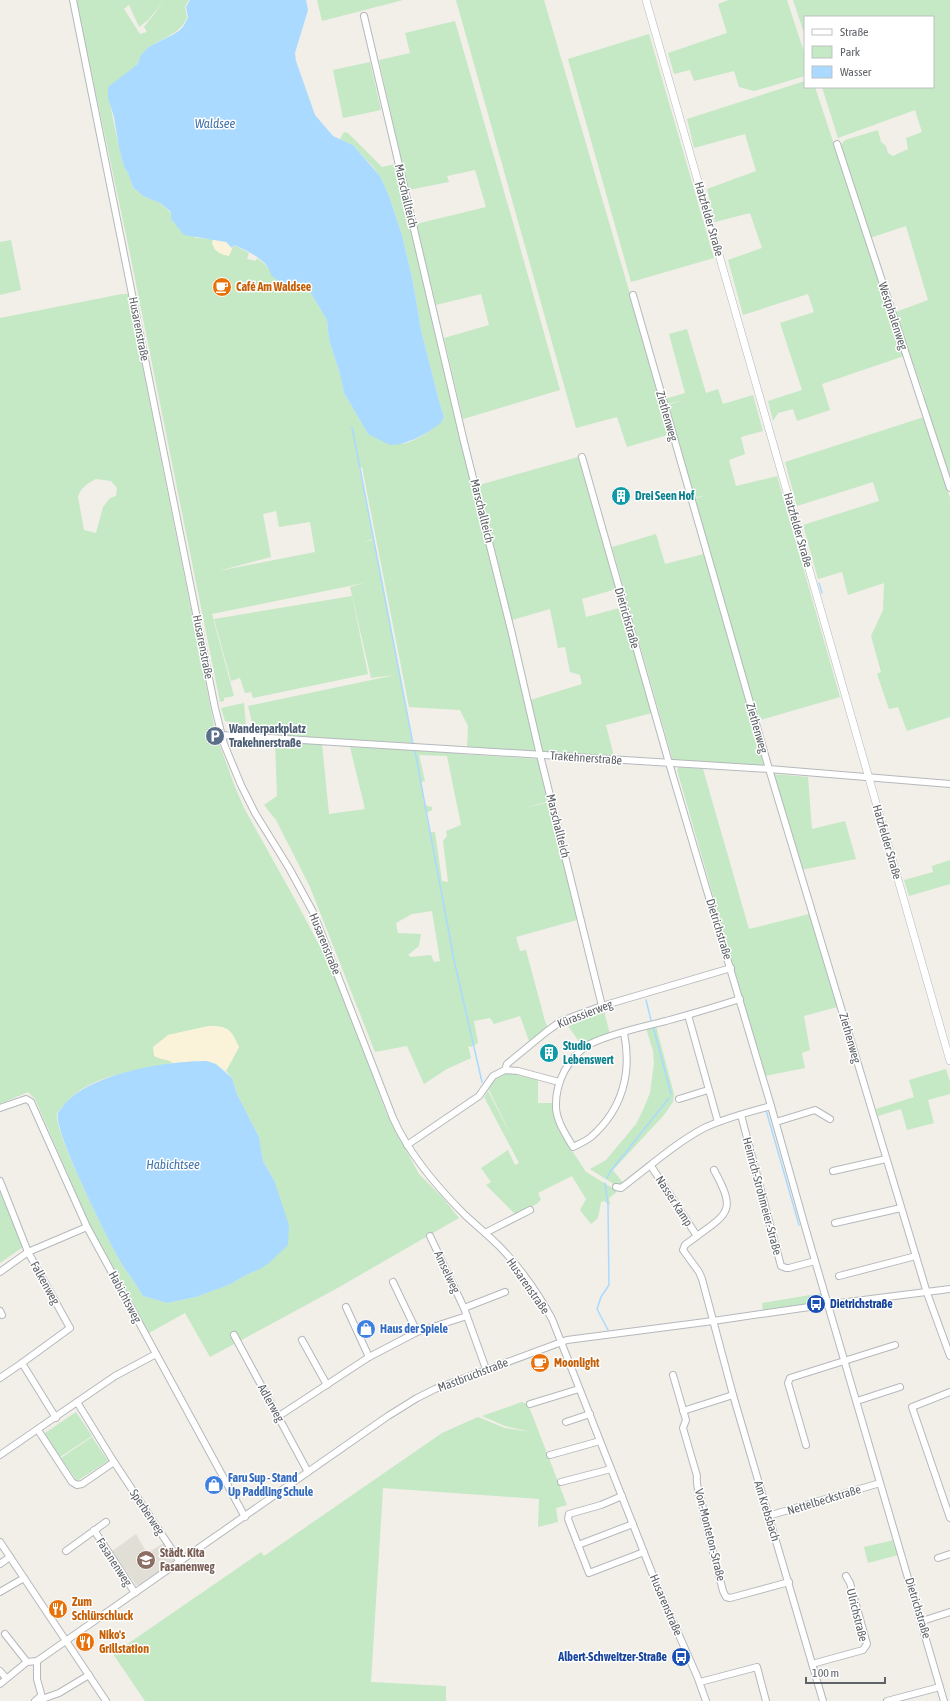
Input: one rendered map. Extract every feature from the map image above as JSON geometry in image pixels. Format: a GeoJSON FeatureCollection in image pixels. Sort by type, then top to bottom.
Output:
{"type":"FeatureCollection","features":[{"type":"Feature","properties":{"kind":"street","name":"Husarenstraße"},"geometry":{"type":"LineString","coordinates":[[73,0],[221,735],[241,785],[255,813],[289,868],[313,912],[393,1118],[407,1145],[446,1196],[485,1233],[519,1269],[540,1297],[552,1320],[671,1619],[700,1682],[706,1701]]}},
{"type":"Feature","properties":{"kind":"street","name":"Hatzfelder Straße"},"geometry":{"type":"LineString","coordinates":[[646,0],[950,1061]]}},
{"type":"Feature","properties":{"kind":"street","name":"Marschallteich"},"geometry":{"type":"LineString","coordinates":[[364,16],[464,442],[602,1006]]}},
{"type":"Feature","properties":{"kind":"street","name":"Westphalenweg"},"geometry":{"type":"LineString","coordinates":[[837,144],[950,488]]}},
{"type":"Feature","properties":{"kind":"street","name":"Ziethenweg"},"geometry":{"type":"LineString","coordinates":[[633,295],[769,769],[927,1293],[950,1356]]}},
{"type":"Feature","properties":{"kind":"street","name":"Dietrichstraße"},"geometry":{"type":"LineString","coordinates":[[582,457],[669,763],[772,1106],[815,1261],[922,1621],[944,1701]]}},
{"type":"Feature","properties":{"kind":"street","name":"Trakehnerstraße"},"geometry":{"type":"LineString","coordinates":[[221,735],[769,769],[950,784]]}},
{"type":"Feature","properties":{"kind":"street","name":"Kürassierweg"},"geometry":{"type":"LineString","coordinates":[[407,1145],[479,1096],[493,1076],[504,1070],[507,1064],[561,1021],[602,1006],[730,968]]}},
{"type":"Feature","properties":{"kind":"street"},"geometry":{"type":"LineString","coordinates":[[624,1033],[627,1065],[619,1099],[606,1122],[590,1138],[573,1147],[566,1135],[556,1108],[559,1082],[567,1066],[577,1053],[598,1040],[740,999]]}},
{"type":"Feature","properties":{"kind":"street"},"geometry":{"type":"LineString","coordinates":[[688,1015],[718,1122]]}},
{"type":"Feature","properties":{"kind":"street"},"geometry":{"type":"LineString","coordinates":[[504,1070],[518,1071],[559,1082]]}},
{"type":"Feature","properties":{"kind":"street"},"geometry":{"type":"LineString","coordinates":[[678,1099],[708,1090]]}},
{"type":"Feature","properties":{"kind":"street","name":"Habichtsweg"},"geometry":{"type":"LineString","coordinates":[[0,1108],[26,1099],[31,1102],[87,1227],[245,1517]]}},
{"type":"Feature","properties":{"kind":"street"},"geometry":{"type":"LineString","coordinates":[[616,1187],[621,1188],[691,1136],[718,1122],[772,1106]]}},
{"type":"Feature","properties":{"kind":"street"},"geometry":{"type":"LineString","coordinates":[[776,1122],[815,1110],[830,1119]]}},
{"type":"Feature","properties":{"kind":"street","name":"Heinrich-Strohmeier-Straße"},"geometry":{"type":"LineString","coordinates":[[741,1115],[781,1266],[790,1268],[815,1261]]}},
{"type":"Feature","properties":{"kind":"street"},"geometry":{"type":"LineString","coordinates":[[833,1171],[886,1159]]}},
{"type":"Feature","properties":{"kind":"street","name":"Nasser Kamp"},"geometry":{"type":"LineString","coordinates":[[651,1166],[697,1236]]}},
{"type":"Feature","properties":{"kind":"street","name":"Nasser Kamp"},"geometry":{"type":"LineString","coordinates":[[713,1321],[699,1272],[683,1250],[685,1245],[718,1221],[726,1211],[727,1199],[725,1190],[714,1170]]}},
{"type":"Feature","properties":{"kind":"street","name":"Falkenweg"},"geometry":{"type":"LineString","coordinates":[[0,1181],[28,1252],[70,1328],[22,1364],[0,1378]]}},
{"type":"Feature","properties":{"kind":"street"},"geometry":{"type":"LineString","coordinates":[[835,1223],[901,1208]]}},
{"type":"Feature","properties":{"kind":"street"},"geometry":{"type":"LineString","coordinates":[[485,1233],[530,1210]]}},
{"type":"Feature","properties":{"kind":"street"},"geometry":{"type":"LineString","coordinates":[[0,1272],[28,1252],[87,1227]]}},
{"type":"Feature","properties":{"kind":"street","name":"Amselweg"},"geometry":{"type":"LineString","coordinates":[[430,1236],[464,1308],[486,1369]]}},
{"type":"Feature","properties":{"kind":"street"},"geometry":{"type":"LineString","coordinates":[[839,1276],[916,1256]]}},
{"type":"Feature","properties":{"kind":"street"},"geometry":{"type":"LineString","coordinates":[[393,1282],[417,1332]]}},
{"type":"Feature","properties":{"kind":"street","name":"Mastbruchstraße"},"geometry":{"type":"LineString","coordinates":[[37,1661],[417,1398],[486,1369],[561,1342],[829,1304],[950,1289]]}},
{"type":"Feature","properties":{"kind":"street","name":"Amselweg"},"geometry":{"type":"LineString","coordinates":[[464,1308],[505,1292]]}},
{"type":"Feature","properties":{"kind":"street"},"geometry":{"type":"LineString","coordinates":[[346,1307],[369,1357]]}},
{"type":"Feature","properties":{"kind":"street"},"geometry":{"type":"LineString","coordinates":[[279,1416],[369,1357],[417,1332],[467,1316]]}},
{"type":"Feature","properties":{"kind":"street","name":"Am Krebsbach"},"geometry":{"type":"LineString","coordinates":[[713,1321],[768,1516],[824,1701]]}},
{"type":"Feature","properties":{"kind":"street","name":"Adlerweg"},"geometry":{"type":"LineString","coordinates":[[234,1335],[308,1472]]}},
{"type":"Feature","properties":{"kind":"street"},"geometry":{"type":"LineString","coordinates":[[302,1340],[327,1385]]}},
{"type":"Feature","properties":{"kind":"street"},"geometry":{"type":"LineString","coordinates":[[806,1445],[788,1383],[790,1378],[895,1346]]}},
{"type":"Feature","properties":{"kind":"street"},"geometry":{"type":"LineString","coordinates":[[0,1455],[56,1418],[115,1376],[156,1354]]}},
{"type":"Feature","properties":{"kind":"street"},"geometry":{"type":"LineString","coordinates":[[22,1364],[56,1418]]}},
{"type":"Feature","properties":{"kind":"street","name":"Von-Monteton-Straße"},"geometry":{"type":"LineString","coordinates":[[673,1375],[686,1420],[683,1428],[697,1476],[696,1481],[704,1507],[704,1517],[723,1591],[726,1597],[730,1598],[789,1582]]}},
{"type":"Feature","properties":{"kind":"street"},"geometry":{"type":"LineString","coordinates":[[857,1401],[900,1387]]}},
{"type":"Feature","properties":{"kind":"street"},"geometry":{"type":"LineString","coordinates":[[530,1404],[580,1389]]}},
{"type":"Feature","properties":{"kind":"street"},"geometry":{"type":"LineString","coordinates":[[950,1392],[912,1407],[950,1518]]}},
{"type":"Feature","properties":{"kind":"street"},"geometry":{"type":"LineString","coordinates":[[683,1411],[733,1395]]}},
{"type":"Feature","properties":{"kind":"street","name":"Sperberweg"},"geometry":{"type":"LineString","coordinates":[[78,1402],[114,1462],[180,1562]]}},
{"type":"Feature","properties":{"kind":"street"},"geometry":{"type":"LineString","coordinates":[[566,1422],[590,1414]]}},
{"type":"Feature","properties":{"kind":"street"},"geometry":{"type":"LineString","coordinates":[[38,1430],[72,1482],[77,1485],[82,1484],[114,1462]]}},
{"type":"Feature","properties":{"kind":"street"},"geometry":{"type":"LineString","coordinates":[[550,1455],[600,1441]]}},
{"type":"Feature","properties":{"kind":"street"},"geometry":{"type":"LineString","coordinates":[[561,1482],[611,1469]]}},
{"type":"Feature","properties":{"kind":"street","name":"Nettelbeckstraße"},"geometry":{"type":"LineString","coordinates":[[768,1516],[880,1483]]}},
{"type":"Feature","properties":{"kind":"street"},"geometry":{"type":"LineString","coordinates":[[622,1496],[601,1505],[569,1514],[568,1519],[578,1545],[589,1573],[644,1552]]}},
{"type":"Feature","properties":{"kind":"street","name":"Fasanenweg"},"geometry":{"type":"LineString","coordinates":[[66,1551],[106,1522]]}},
{"type":"Feature","properties":{"kind":"street"},"geometry":{"type":"LineString","coordinates":[[578,1545],[633,1524]]}},
{"type":"Feature","properties":{"kind":"street","name":"Fasanenweg"},"geometry":{"type":"LineString","coordinates":[[94,1530],[135,1593]]}},
{"type":"Feature","properties":{"kind":"street"},"geometry":{"type":"LineString","coordinates":[[0,1542],[106,1701]]}},
{"type":"Feature","properties":{"kind":"street"},"geometry":{"type":"LineString","coordinates":[[938,1558],[950,1554]]}},
{"type":"Feature","properties":{"kind":"street"},"geometry":{"type":"LineString","coordinates":[[0,1564],[10,1557]]}},
{"type":"Feature","properties":{"kind":"street","name":"Ulrichstraße"},"geometry":{"type":"LineString","coordinates":[[812,1664],[863,1650],[867,1644],[850,1583],[846,1576]]}},
{"type":"Feature","properties":{"kind":"street"},"geometry":{"type":"LineString","coordinates":[[0,1592],[24,1578]]}},
{"type":"Feature","properties":{"kind":"street"},"geometry":{"type":"LineString","coordinates":[[922,1621],[950,1612]]}},
{"type":"Feature","properties":{"kind":"street"},"geometry":{"type":"LineString","coordinates":[[5,1634],[27,1662]]}},
{"type":"Feature","properties":{"kind":"street"},"geometry":{"type":"LineString","coordinates":[[0,1684],[27,1662],[37,1661],[37,1679],[42,1699]]}},
{"type":"Feature","properties":{"kind":"street"},"geometry":{"type":"LineString","coordinates":[[700,1682],[757,1667],[766,1701]]}},
{"type":"Feature","properties":{"kind":"street"},"geometry":{"type":"LineString","coordinates":[[0,1671],[6,1678]]}},
{"type":"Feature","properties":{"kind":"street"},"geometry":{"type":"LineString","coordinates":[[35,1701],[59,1693],[89,1675]]}},
{"type":"Feature","properties":{"kind":"street"},"geometry":{"type":"LineString","coordinates":[[887,1701],[940,1687]]}},
{"type":"Feature","properties":{"kind":"shaded area","name":"Städt. Kita Fasanenweg"},"geometry":{"type":"Polygon","coordinates":[[[136,1534],[147,1553],[164,1543],[174,1559],[174,1561],[139,1585],[136,1585],[112,1551],[136,1534]]]}},
{"type":"Feature","properties":{"kind":"green space"},"geometry":{"type":"Polygon","coordinates":[[[76,0],[165,0],[189,0],[185,7],[187,18],[182,26],[175,32],[149,47],[140,57],[138,64],[108,94],[124,167],[133,187],[143,196],[160,203],[171,213],[171,219],[196,238],[213,239],[212,245],[230,254],[234,245],[249,253],[247,259],[256,261],[257,258],[272,271],[306,287],[327,320],[329,340],[341,377],[344,393],[368,434],[398,444],[406,443],[419,438],[432,429],[444,416],[421,330],[413,282],[402,235],[389,196],[380,176],[374,168],[353,145],[340,139],[344,132],[348,133],[382,167],[396,164],[537,751],[467,748],[468,726],[460,710],[409,707],[362,467],[359,468],[374,539],[363,542],[374,540],[412,743],[255,734],[248,706],[395,675],[371,678],[350,587],[364,583],[212,614],[234,696],[224,698],[224,701],[220,702],[129,249],[76,0]],[[165,0],[148,20],[139,27],[129,5],[124,9],[140,34],[147,32],[144,27],[165,0]],[[276,511],[263,514],[271,557],[218,571],[315,552],[310,522],[279,527],[276,511]]]}},
{"type":"Feature","properties":{"kind":"green space"},"geometry":{"type":"Polygon","coordinates":[[[317,0],[403,0],[322,21],[317,0]]]}},
{"type":"Feature","properties":{"kind":"green space"},"geometry":{"type":"Polygon","coordinates":[[[456,0],[544,0],[671,434],[627,447],[617,417],[576,428],[456,0]]]}},
{"type":"Feature","properties":{"kind":"green space"},"geometry":{"type":"Polygon","coordinates":[[[729,0],[787,0],[804,52],[804,76],[754,91],[739,87],[734,71],[694,81],[690,70],[674,74],[668,53],[727,33],[718,4],[729,0]]]}},
{"type":"Feature","properties":{"kind":"green space"},"geometry":{"type":"Polygon","coordinates":[[[793,0],[950,0],[950,479],[923,395],[924,394],[897,318],[893,313],[928,300],[906,226],[870,238],[841,145],[845,140],[878,130],[881,142],[886,146],[888,153],[893,156],[908,149],[906,138],[922,132],[915,110],[838,138],[822,88],[934,88],[934,16],[804,16],[804,33],[793,0]]]}},
{"type":"Feature","properties":{"kind":"green space"},"geometry":{"type":"Polygon","coordinates":[[[455,21],[560,390],[463,419],[444,338],[489,325],[481,294],[436,305],[416,224],[486,207],[475,170],[447,176],[449,182],[408,190],[379,60],[410,53],[405,33],[455,21]]]}},
{"type":"Feature","properties":{"kind":"green space"},"geometry":{"type":"Polygon","coordinates":[[[649,34],[714,258],[631,282],[568,59],[649,34]]]}},
{"type":"Feature","properties":{"kind":"green space"},"geometry":{"type":"Polygon","coordinates":[[[370,62],[381,110],[343,118],[333,70],[370,62]]]}},
{"type":"Feature","properties":{"kind":"green space"},"geometry":{"type":"Polygon","coordinates":[[[804,81],[804,88],[815,88],[904,356],[822,384],[830,410],[797,421],[793,409],[778,413],[773,421],[768,401],[802,390],[780,323],[814,312],[808,294],[743,315],[728,260],[762,248],[750,213],[715,222],[707,189],[756,171],[745,134],[694,148],[687,119],[804,81]]]}},
{"type":"Feature","properties":{"kind":"green space"},"geometry":{"type":"Polygon","coordinates":[[[11,240],[21,290],[0,295],[0,242],[11,240]]]}},
{"type":"Feature","properties":{"kind":"green space"},"geometry":{"type":"Polygon","coordinates":[[[128,294],[216,735],[244,808],[337,979],[387,1115],[419,1174],[442,1197],[459,1218],[334,1290],[210,1357],[185,1313],[149,1333],[90,1225],[35,1099],[28,1092],[0,1104],[0,318],[128,294]],[[96,479],[82,488],[78,497],[84,530],[96,533],[103,507],[110,498],[116,496],[117,488],[111,481],[96,479]],[[209,1026],[168,1035],[169,1060],[173,1063],[99,1080],[73,1095],[57,1113],[58,1123],[73,1163],[107,1236],[123,1266],[143,1296],[167,1303],[196,1297],[231,1284],[260,1269],[274,1180],[263,1161],[259,1137],[237,1094],[232,1078],[226,1071],[239,1047],[234,1037],[228,1030],[221,1027],[209,1026]]]}},
{"type":"Feature","properties":{"kind":"green space"},"geometry":{"type":"Polygon","coordinates":[[[687,329],[706,393],[718,389],[723,404],[753,395],[763,431],[741,437],[745,454],[729,460],[736,486],[777,476],[840,697],[757,721],[694,499],[706,495],[693,498],[667,405],[684,400],[667,404],[665,399],[685,393],[669,334],[687,329]]]}},
{"type":"Feature","properties":{"kind":"green space"},"geometry":{"type":"Polygon","coordinates":[[[924,417],[950,498],[950,717],[907,731],[898,707],[889,709],[877,674],[881,672],[871,636],[883,610],[884,583],[848,595],[842,572],[818,579],[803,525],[879,501],[873,482],[797,506],[785,462],[924,417]]]}},
{"type":"Feature","properties":{"kind":"green space"},"geometry":{"type":"Polygon","coordinates":[[[578,457],[616,589],[582,599],[586,617],[623,607],[652,713],[606,725],[614,757],[543,752],[530,700],[582,684],[580,675],[570,672],[565,647],[558,648],[550,609],[512,620],[479,485],[578,457]]]}},
{"type":"Feature","properties":{"kind":"green space"},"geometry":{"type":"Polygon","coordinates":[[[656,534],[665,564],[704,554],[765,768],[673,761],[612,547],[656,534]]]}},
{"type":"Feature","properties":{"kind":"green space"},"geometry":{"type":"Polygon","coordinates":[[[352,596],[368,674],[253,698],[251,692],[245,693],[240,678],[231,681],[214,619],[352,596]]]}},
{"type":"Feature","properties":{"kind":"green space"},"geometry":{"type":"Polygon","coordinates":[[[244,703],[246,725],[225,721],[221,708],[244,703]]]}},
{"type":"Feature","properties":{"kind":"green space"},"geometry":{"type":"Polygon","coordinates":[[[275,741],[322,744],[329,814],[365,809],[350,747],[460,752],[460,754],[538,759],[549,801],[522,809],[549,802],[577,920],[516,937],[520,951],[526,950],[548,1028],[529,1041],[520,1016],[494,1024],[490,1018],[474,1021],[478,1043],[471,1047],[468,1046],[471,1058],[447,1069],[424,1084],[407,1046],[375,1052],[310,887],[276,820],[264,805],[277,796],[275,741]],[[419,755],[425,781],[421,782],[424,802],[427,806],[432,807],[432,810],[426,813],[430,832],[435,832],[442,881],[448,882],[443,841],[447,836],[446,831],[461,825],[447,756],[419,755]],[[432,911],[412,914],[396,923],[398,933],[421,934],[419,946],[408,955],[411,957],[431,955],[434,962],[440,961],[432,911]]]}},
{"type":"Feature","properties":{"kind":"green space"},"geometry":{"type":"Polygon","coordinates":[[[679,767],[703,769],[749,929],[809,914],[837,1007],[804,1016],[810,1050],[802,1053],[805,1068],[765,1076],[677,770],[679,767]]]}},
{"type":"Feature","properties":{"kind":"green space"},"geometry":{"type":"Polygon","coordinates":[[[773,774],[808,777],[812,829],[845,821],[856,859],[801,870],[773,774]]]}},
{"type":"Feature","properties":{"kind":"green space"},"geometry":{"type":"Polygon","coordinates":[[[950,860],[950,884],[909,896],[904,880],[933,872],[932,866],[950,860]]]}},
{"type":"Feature","properties":{"kind":"green space"},"geometry":{"type":"Polygon","coordinates":[[[604,1011],[610,1034],[594,1039],[582,1046],[566,1023],[604,1011]]]}},
{"type":"Feature","properties":{"kind":"green space"},"geometry":{"type":"Polygon","coordinates":[[[656,1026],[674,1094],[673,1102],[664,1115],[613,1170],[623,1183],[618,1187],[590,1169],[606,1160],[636,1124],[643,1110],[650,1093],[654,1063],[653,1051],[646,1028],[656,1026]]]}},
{"type":"Feature","properties":{"kind":"green space"},"geometry":{"type":"Polygon","coordinates":[[[946,1069],[950,1082],[950,1094],[928,1100],[934,1123],[907,1130],[901,1109],[878,1116],[876,1109],[914,1097],[909,1080],[946,1069]]]}},
{"type":"Feature","properties":{"kind":"green space"},"geometry":{"type":"Polygon","coordinates":[[[505,1072],[538,1080],[538,1103],[553,1103],[558,1129],[586,1172],[617,1192],[609,1198],[610,1205],[604,1201],[601,1202],[598,1218],[591,1224],[580,1210],[586,1199],[572,1176],[538,1193],[541,1200],[538,1203],[516,1215],[486,1185],[491,1182],[481,1168],[508,1150],[515,1165],[519,1163],[484,1097],[488,1091],[515,1143],[488,1088],[494,1078],[505,1072]]]}},
{"type":"Feature","properties":{"kind":"green space"},"geometry":{"type":"Polygon","coordinates":[[[0,1192],[23,1247],[0,1263],[0,1192]]]}},
{"type":"Feature","properties":{"kind":"green space"},"geometry":{"type":"Polygon","coordinates":[[[822,1293],[820,1302],[763,1311],[762,1303],[822,1293]]]}},
{"type":"Feature","properties":{"kind":"green space"},"geometry":{"type":"Polygon","coordinates":[[[522,1402],[528,1404],[567,1505],[556,1508],[558,1522],[538,1527],[539,1499],[383,1488],[371,1682],[446,1686],[446,1701],[145,1701],[113,1654],[261,1552],[264,1556],[442,1433],[478,1417],[505,1428],[532,1432],[505,1426],[482,1416],[522,1402]]]}},
{"type":"Feature","properties":{"kind":"green space"},"geometry":{"type":"Polygon","coordinates":[[[76,1412],[92,1436],[60,1457],[45,1433],[76,1412]]]}},
{"type":"Feature","properties":{"kind":"green space"},"geometry":{"type":"Polygon","coordinates":[[[92,1437],[108,1461],[77,1481],[61,1458],[92,1437]]]}},
{"type":"Feature","properties":{"kind":"green space"},"geometry":{"type":"Polygon","coordinates":[[[894,1540],[893,1543],[898,1555],[868,1563],[864,1547],[894,1540]]]}},
{"type":"Feature","properties":{"kind":"sand"},"geometry":{"type":"Polygon","coordinates":[[[213,239],[226,242],[232,248],[229,256],[216,251],[213,246],[213,239]]]}},
{"type":"Feature","properties":{"kind":"sand"},"geometry":{"type":"Polygon","coordinates":[[[209,1026],[221,1027],[228,1030],[234,1037],[239,1047],[226,1071],[224,1069],[181,1062],[173,1063],[154,1056],[153,1047],[168,1035],[209,1026]]]}},
{"type":"Feature","properties":{"kind":"water","name":"Waldsee"},"geometry":{"type":"Polygon","coordinates":[[[190,0],[306,0],[308,10],[295,53],[296,61],[315,115],[333,136],[353,145],[380,176],[389,196],[402,235],[413,282],[421,330],[444,416],[441,423],[415,439],[401,444],[390,445],[368,434],[344,393],[340,374],[329,340],[327,320],[309,290],[299,284],[289,284],[278,280],[271,275],[262,260],[234,245],[232,248],[226,242],[184,235],[171,219],[171,212],[160,203],[143,196],[133,187],[124,167],[119,148],[114,117],[108,98],[108,87],[138,64],[140,57],[149,47],[181,29],[188,18],[186,7],[190,0]]]}},
{"type":"Feature","properties":{"kind":"water","name":"Habichtsee"},"geometry":{"type":"Polygon","coordinates":[[[207,1061],[216,1064],[232,1078],[237,1094],[259,1137],[263,1161],[274,1180],[289,1225],[288,1245],[269,1263],[231,1284],[196,1297],[167,1303],[143,1296],[123,1266],[107,1236],[73,1163],[64,1141],[58,1113],[75,1095],[91,1085],[109,1077],[130,1071],[171,1063],[207,1061]]]}},
{"type":"Feature","properties":{"kind":"waterway"},"geometry":{"type":"LineString","coordinates":[[352,427],[413,744]]}},
{"type":"Feature","properties":{"kind":"waterway"},"geometry":{"type":"LineString","coordinates":[[819,583],[822,593]]}},
{"type":"Feature","properties":{"kind":"waterway"},"geometry":{"type":"LineString","coordinates":[[415,751],[454,960],[482,1082]]}},
{"type":"Feature","properties":{"kind":"waterway"},"geometry":{"type":"LineString","coordinates":[[646,1000],[651,1020]]}},
{"type":"Feature","properties":{"kind":"waterway"},"geometry":{"type":"LineString","coordinates":[[653,1026],[671,1094]]}},
{"type":"Feature","properties":{"kind":"waterway"},"geometry":{"type":"LineString","coordinates":[[607,1178],[610,1172],[669,1098]]}},
{"type":"Feature","properties":{"kind":"waterway"},"geometry":{"type":"LineString","coordinates":[[766,1110],[799,1225]]}},
{"type":"Feature","properties":{"kind":"waterway"},"geometry":{"type":"LineString","coordinates":[[605,1183],[608,1205],[609,1285],[601,1297],[597,1309],[608,1330]]}},
{"type":"Feature","properties":{"kind":"place","name":"Café Am Waldsee"},"geometry":{"type":"Point","coordinates":[222,287]}},
{"type":"Feature","properties":{"kind":"place","name":"Drei Seen Hof"},"geometry":{"type":"Point","coordinates":[621,496]}},
{"type":"Feature","properties":{"kind":"place","name":"Wanderparkplatz Trakehnerstraße"},"geometry":{"type":"Point","coordinates":[215,736]}},
{"type":"Feature","properties":{"kind":"place","name":"Studio Lebenswert"},"geometry":{"type":"Point","coordinates":[549,1053]}},
{"type":"Feature","properties":{"kind":"place","name":"Dietrichstraße"},"geometry":{"type":"Point","coordinates":[816,1304]}},
{"type":"Feature","properties":{"kind":"place","name":"Haus der Spiele"},"geometry":{"type":"Point","coordinates":[366,1329]}},
{"type":"Feature","properties":{"kind":"place","name":"Moonlight"},"geometry":{"type":"Point","coordinates":[540,1363]}},
{"type":"Feature","properties":{"kind":"place","name":"Faru Sup - Stand Up Paddling Schule"},"geometry":{"type":"Point","coordinates":[214,1485]}},
{"type":"Feature","properties":{"kind":"place","name":"Städt. Kita Fasanenweg"},"geometry":{"type":"Point","coordinates":[146,1560]}},
{"type":"Feature","properties":{"kind":"place","name":"Zum Schlürschluck"},"geometry":{"type":"Point","coordinates":[58,1609]}},
{"type":"Feature","properties":{"kind":"place","name":"Niko's Grillstation"},"geometry":{"type":"Point","coordinates":[85,1642]}},
{"type":"Feature","properties":{"kind":"place","name":"Albert-Schweitzer-Straße"},"geometry":{"type":"Point","coordinates":[681,1657]}}]}
